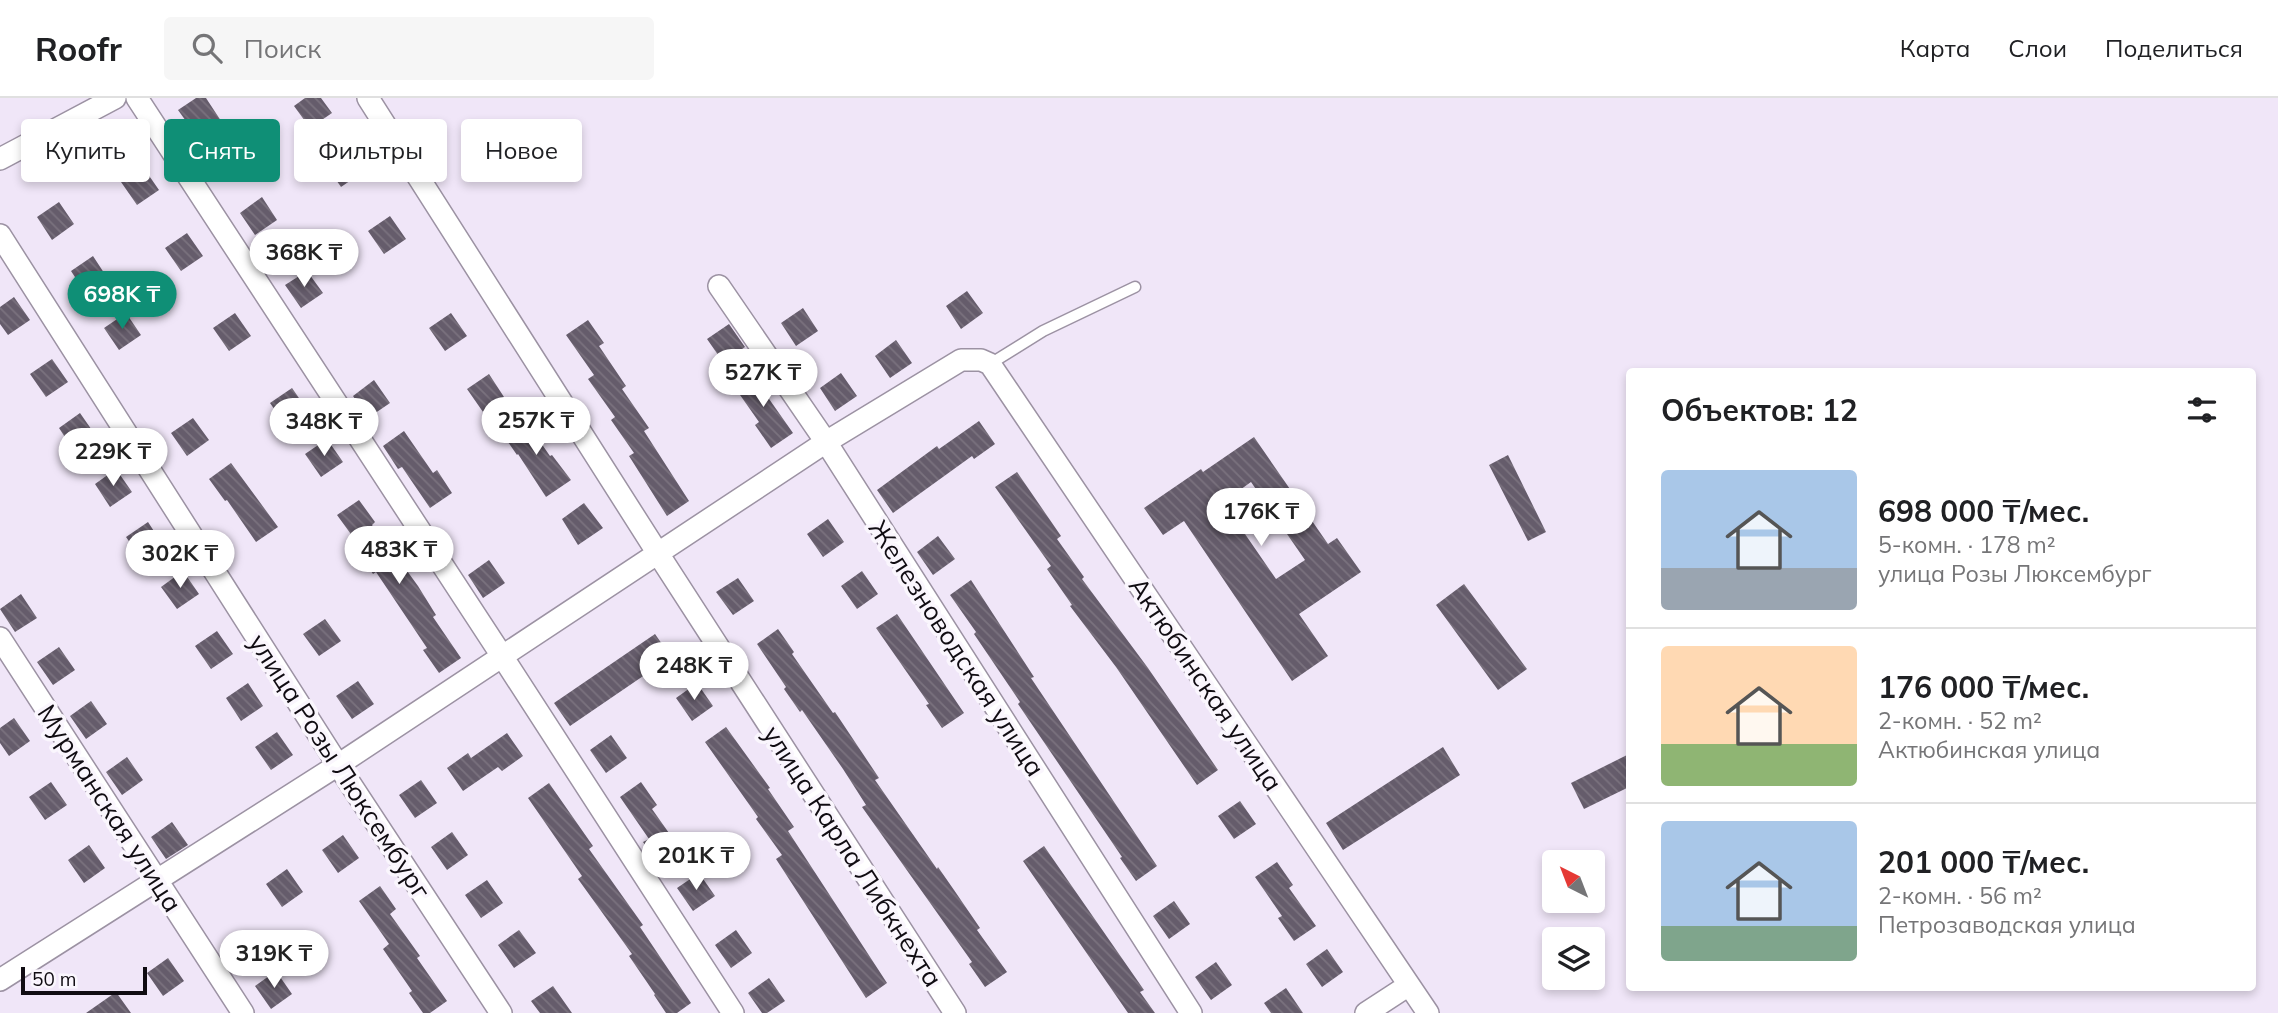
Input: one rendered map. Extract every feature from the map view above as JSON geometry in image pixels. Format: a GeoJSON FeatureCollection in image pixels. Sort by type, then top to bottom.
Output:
{"type":"FeatureCollection","features":[{"type":"Feature","properties":{"kind":"street"},"geometry":{"type":"LineString","coordinates":[[0,159],[115,98]]}},
{"type":"Feature","properties":{"kind":"street"},"geometry":{"type":"LineString","coordinates":[[137,98],[733,1013]]}},
{"type":"Feature","properties":{"kind":"street","name":"улица Карла Либкнехта"},"geometry":{"type":"LineString","coordinates":[[368,98],[955,1013]]}},
{"type":"Feature","properties":{"kind":"street","name":"улица Розы Люксембург"},"geometry":{"type":"LineString","coordinates":[[0,235],[338,765],[501,1013]]}},
{"type":"Feature","properties":{"kind":"street","name":"Железноводская улица"},"geometry":{"type":"LineString","coordinates":[[719,286],[826,442],[1191,1013]]}},
{"type":"Feature","properties":{"kind":"street"},"geometry":{"type":"LineString","coordinates":[[0,980],[338,765],[826,442],[961,360],[986,362]]}},
{"type":"Feature","properties":{"kind":"street","name":"Актюбинская улица"},"geometry":{"type":"LineString","coordinates":[[986,362],[1428,1013]]}},
{"type":"Feature","properties":{"kind":"street","name":"Мурманская улица"},"geometry":{"type":"LineString","coordinates":[[0,638],[243,1013]]}},
{"type":"Feature","properties":{"kind":"street"},"geometry":{"type":"LineString","coordinates":[[1366,1013],[1409,985]]}},
{"type":"Feature","properties":{"kind":"lane"},"geometry":{"type":"LineString","coordinates":[[986,362],[1135,287]]}},
{"type":"Feature","properties":{"kind":"building"},"geometry":{"type":"Polygon","coordinates":[[[196,98],[206,98],[220,119],[184,119],[178,110],[196,98]]]}},
{"type":"Feature","properties":{"kind":"building"},"geometry":{"type":"Polygon","coordinates":[[[305,98],[321,98],[332,113],[323,119],[303,119],[294,106],[305,98]]]}},
{"type":"Feature","properties":{"kind":"building"},"geometry":{"type":"Polygon","coordinates":[[[150,177],[159,190],[137,205],[121,182],[150,182],[150,177]]]}},
{"type":"Feature","properties":{"kind":"building"},"geometry":{"type":"Polygon","coordinates":[[[262,197],[277,220],[255,235],[240,213],[262,197]]]}},
{"type":"Feature","properties":{"kind":"building"},"geometry":{"type":"Polygon","coordinates":[[[59,202],[74,224],[52,240],[37,217],[59,202]]]}},
{"type":"Feature","properties":{"kind":"building"},"geometry":{"type":"Polygon","coordinates":[[[390,216],[406,239],[384,254],[368,231],[390,216]]]}},
{"type":"Feature","properties":{"kind":"building"},"geometry":{"type":"Polygon","coordinates":[[[187,233],[203,256],[181,271],[165,248],[187,233]]]}},
{"type":"Feature","properties":{"kind":"building"},"geometry":{"type":"Polygon","coordinates":[[[93,256],[108,279],[86,294],[71,271],[93,256]]]}},
{"type":"Feature","properties":{"kind":"building"},"geometry":{"type":"Polygon","coordinates":[[[307,271],[323,293],[301,308],[285,285],[307,271]]]}},
{"type":"Feature","properties":{"kind":"building"},"geometry":{"type":"Polygon","coordinates":[[[967,291],[983,313],[961,329],[946,306],[967,291]]]}},
{"type":"Feature","properties":{"kind":"building"},"geometry":{"type":"Polygon","coordinates":[[[14,297],[30,320],[8,335],[0,324],[0,307],[14,297]]]}},
{"type":"Feature","properties":{"kind":"building"},"geometry":{"type":"Polygon","coordinates":[[[803,308],[818,331],[796,346],[781,323],[803,308]]]}},
{"type":"Feature","properties":{"kind":"building"},"geometry":{"type":"Polygon","coordinates":[[[126,313],[141,335],[119,350],[104,328],[126,313]]]}},
{"type":"Feature","properties":{"kind":"building"},"geometry":{"type":"Polygon","coordinates":[[[235,313],[251,336],[229,351],[213,328],[235,313]]]}},
{"type":"Feature","properties":{"kind":"building"},"geometry":{"type":"Polygon","coordinates":[[[451,313],[467,336],[445,351],[429,328],[451,313]]]}},
{"type":"Feature","properties":{"kind":"building"},"geometry":{"type":"Polygon","coordinates":[[[588,320],[604,343],[599,346],[626,386],[622,389],[649,428],[644,431],[689,501],[667,516],[629,456],[634,453],[611,420],[615,417],[588,379],[594,375],[566,335],[588,320]]]}},
{"type":"Feature","properties":{"kind":"building"},"geometry":{"type":"Polygon","coordinates":[[[729,324],[745,347],[723,362],[707,339],[729,324]]]}},
{"type":"Feature","properties":{"kind":"building"},"geometry":{"type":"Polygon","coordinates":[[[896,340],[912,363],[890,378],[875,356],[896,340]]]}},
{"type":"Feature","properties":{"kind":"building"},"geometry":{"type":"Polygon","coordinates":[[[52,359],[68,382],[46,397],[30,374],[52,359]]]}},
{"type":"Feature","properties":{"kind":"building"},"geometry":{"type":"Polygon","coordinates":[[[756,370],[771,393],[767,396],[793,433],[771,448],[755,425],[759,422],[733,385],[756,370]]]}},
{"type":"Feature","properties":{"kind":"building"},"geometry":{"type":"Polygon","coordinates":[[[841,373],[857,396],[835,411],[820,388],[841,373]]]}},
{"type":"Feature","properties":{"kind":"building"},"geometry":{"type":"Polygon","coordinates":[[[489,374],[504,397],[483,412],[467,389],[489,374]]]}},
{"type":"Feature","properties":{"kind":"building"},"geometry":{"type":"Polygon","coordinates":[[[374,380],[390,403],[368,418],[353,396],[374,380]]]}},
{"type":"Feature","properties":{"kind":"building"},"geometry":{"type":"Polygon","coordinates":[[[292,388],[308,411],[286,426],[270,403],[292,388]]]}},
{"type":"Feature","properties":{"kind":"building"},"geometry":{"type":"Polygon","coordinates":[[[80,413],[96,436],[74,451],[59,428],[80,413]]]}},
{"type":"Feature","properties":{"kind":"building"},"geometry":{"type":"Polygon","coordinates":[[[523,417],[550,456],[552,455],[571,480],[546,497],[501,432],[523,417]]]}},
{"type":"Feature","properties":{"kind":"building"},"geometry":{"type":"Polygon","coordinates":[[[193,418],[209,440],[187,456],[171,433],[193,418]]]}},
{"type":"Feature","properties":{"kind":"building"},"geometry":{"type":"Polygon","coordinates":[[[979,421],[995,444],[974,459],[972,456],[893,513],[877,490],[937,446],[939,449],[979,421]]]}},
{"type":"Feature","properties":{"kind":"building"},"geometry":{"type":"Polygon","coordinates":[[[404,431],[433,473],[437,470],[452,493],[430,508],[402,467],[398,469],[383,446],[404,431]]]}},
{"type":"Feature","properties":{"kind":"building"},"geometry":{"type":"Polygon","coordinates":[[[1254,437],[1328,544],[1337,538],[1361,572],[1299,614],[1328,656],[1292,681],[1184,521],[1163,535],[1144,508],[1201,469],[1203,472],[1254,437]],[[1251,482],[1223,502],[1276,579],[1305,560],[1251,482]]]}},
{"type":"Feature","properties":{"kind":"building"},"geometry":{"type":"Polygon","coordinates":[[[327,439],[343,462],[321,477],[305,454],[327,439]]]}},
{"type":"Feature","properties":{"kind":"building"},"geometry":{"type":"Polygon","coordinates":[[[1508,455],[1546,532],[1528,541],[1489,465],[1508,455]]]}},
{"type":"Feature","properties":{"kind":"building"},"geometry":{"type":"Polygon","coordinates":[[[231,463],[278,527],[256,542],[209,479],[231,463]]]}},
{"type":"Feature","properties":{"kind":"building"},"geometry":{"type":"Polygon","coordinates":[[[116,469],[132,492],[110,507],[95,484],[116,469]]]}},
{"type":"Feature","properties":{"kind":"building"},"geometry":{"type":"Polygon","coordinates":[[[1017,472],[1061,536],[1057,539],[1084,577],[1082,579],[1148,668],[1218,770],[1197,785],[1116,667],[1070,606],[1072,605],[1047,569],[1051,566],[995,487],[1017,472]]]}},
{"type":"Feature","properties":{"kind":"building"},"geometry":{"type":"Polygon","coordinates":[[[359,500],[375,522],[372,525],[400,566],[402,564],[418,586],[436,615],[433,617],[461,658],[439,673],[423,650],[427,648],[376,572],[373,574],[357,551],[361,548],[337,515],[359,500]]]}},
{"type":"Feature","properties":{"kind":"building"},"geometry":{"type":"Polygon","coordinates":[[[584,503],[603,528],[578,545],[562,519],[584,503]]]}},
{"type":"Feature","properties":{"kind":"building"},"geometry":{"type":"Polygon","coordinates":[[[828,519],[844,542],[823,557],[807,534],[828,519]]]}},
{"type":"Feature","properties":{"kind":"building"},"geometry":{"type":"Polygon","coordinates":[[[148,522],[163,545],[142,560],[126,537],[148,522]]]}},
{"type":"Feature","properties":{"kind":"building"},"geometry":{"type":"Polygon","coordinates":[[[938,536],[955,559],[933,575],[917,552],[938,536]]]}},
{"type":"Feature","properties":{"kind":"building"},"geometry":{"type":"Polygon","coordinates":[[[489,560],[505,583],[483,598],[468,575],[489,560]]]}},
{"type":"Feature","properties":{"kind":"building"},"geometry":{"type":"Polygon","coordinates":[[[183,571],[199,594],[177,609],[161,587],[183,571]]]}},
{"type":"Feature","properties":{"kind":"building"},"geometry":{"type":"Polygon","coordinates":[[[862,571],[878,594],[857,609],[841,586],[862,571]]]}},
{"type":"Feature","properties":{"kind":"building"},"geometry":{"type":"Polygon","coordinates":[[[738,578],[754,601],[733,615],[716,592],[738,578]]]}},
{"type":"Feature","properties":{"kind":"building"},"geometry":{"type":"Polygon","coordinates":[[[971,580],[1034,677],[1031,678],[1157,866],[1136,881],[1018,704],[1020,702],[950,595],[971,580]]]}},
{"type":"Feature","properties":{"kind":"building"},"geometry":{"type":"Polygon","coordinates":[[[1464,584],[1527,669],[1498,690],[1436,605],[1464,584]]]}},
{"type":"Feature","properties":{"kind":"building"},"geometry":{"type":"Polygon","coordinates":[[[21,594],[37,618],[15,632],[0,609],[21,594]]]}},
{"type":"Feature","properties":{"kind":"building"},"geometry":{"type":"Polygon","coordinates":[[[897,614],[964,713],[942,728],[926,705],[929,704],[876,628],[897,614]]]}},
{"type":"Feature","properties":{"kind":"building"},"geometry":{"type":"Polygon","coordinates":[[[325,619],[341,641],[319,656],[303,634],[325,619]]]}},
{"type":"Feature","properties":{"kind":"building"},"geometry":{"type":"Polygon","coordinates":[[[778,629],[794,652],[792,654],[879,778],[875,780],[954,890],[980,928],[977,930],[1007,972],[985,987],[969,964],[972,962],[862,807],[866,805],[843,769],[784,689],[786,687],[757,644],[778,629]]]}},
{"type":"Feature","properties":{"kind":"building"},"geometry":{"type":"Polygon","coordinates":[[[217,631],[233,654],[211,669],[195,646],[217,631]]]}},
{"type":"Feature","properties":{"kind":"building"},"geometry":{"type":"Polygon","coordinates":[[[655,634],[671,657],[570,726],[554,703],[655,634]]]}},
{"type":"Feature","properties":{"kind":"building"},"geometry":{"type":"Polygon","coordinates":[[[59,647],[75,670],[53,685],[37,662],[59,647]]]}},
{"type":"Feature","properties":{"kind":"building"},"geometry":{"type":"Polygon","coordinates":[[[358,681],[374,704],[352,719],[336,696],[358,681]]]}},
{"type":"Feature","properties":{"kind":"building"},"geometry":{"type":"Polygon","coordinates":[[[248,683],[263,706],[241,721],[226,698],[248,683]]]}},
{"type":"Feature","properties":{"kind":"building"},"geometry":{"type":"Polygon","coordinates":[[[697,683],[713,706],[692,721],[676,698],[697,683]]]}},
{"type":"Feature","properties":{"kind":"building"},"geometry":{"type":"Polygon","coordinates":[[[91,701],[107,724],[86,739],[70,716],[91,701]]]}},
{"type":"Feature","properties":{"kind":"building"},"geometry":{"type":"Polygon","coordinates":[[[14,718],[30,741],[9,756],[0,743],[0,728],[14,718]]]}},
{"type":"Feature","properties":{"kind":"building"},"geometry":{"type":"Polygon","coordinates":[[[726,727],[770,788],[768,789],[794,827],[788,831],[887,983],[866,998],[776,859],[782,855],[705,742],[726,727]]]}},
{"type":"Feature","properties":{"kind":"building"},"geometry":{"type":"Polygon","coordinates":[[[277,732],[293,755],[271,770],[255,747],[277,732]]]}},
{"type":"Feature","properties":{"kind":"building"},"geometry":{"type":"Polygon","coordinates":[[[507,733],[523,756],[502,771],[498,767],[463,791],[447,768],[468,753],[471,758],[507,733]]]}},
{"type":"Feature","properties":{"kind":"building"},"geometry":{"type":"Polygon","coordinates":[[[611,735],[627,758],[606,773],[590,750],[611,735]]]}},
{"type":"Feature","properties":{"kind":"building"},"geometry":{"type":"Polygon","coordinates":[[[1443,747],[1460,775],[1343,850],[1326,823],[1443,747]]]}},
{"type":"Feature","properties":{"kind":"building"},"geometry":{"type":"Polygon","coordinates":[[[1626,756],[1626,788],[1584,809],[1571,783],[1626,756]]]}},
{"type":"Feature","properties":{"kind":"building"},"geometry":{"type":"Polygon","coordinates":[[[127,757],[143,780],[122,795],[106,772],[127,757]]]}},
{"type":"Feature","properties":{"kind":"building"},"geometry":{"type":"Polygon","coordinates":[[[421,780],[437,803],[415,818],[399,795],[421,780]]]}},
{"type":"Feature","properties":{"kind":"building"},"geometry":{"type":"Polygon","coordinates":[[[51,782],[67,805],[45,820],[29,797],[51,782]]]}},
{"type":"Feature","properties":{"kind":"building"},"geometry":{"type":"Polygon","coordinates":[[[641,782],[657,805],[652,809],[681,850],[659,865],[643,842],[649,839],[620,797],[641,782]]]}},
{"type":"Feature","properties":{"kind":"building"},"geometry":{"type":"Polygon","coordinates":[[[549,783],[593,846],[589,849],[643,925],[640,927],[691,1003],[677,1013],[666,1013],[629,956],[632,954],[578,879],[582,876],[528,798],[549,783]]]}},
{"type":"Feature","properties":{"kind":"building"},"geometry":{"type":"Polygon","coordinates":[[[1240,801],[1256,824],[1234,839],[1218,816],[1240,801]]]}},
{"type":"Feature","properties":{"kind":"building"},"geometry":{"type":"Polygon","coordinates":[[[172,822],[188,845],[166,859],[151,837],[172,822]]]}},
{"type":"Feature","properties":{"kind":"building"},"geometry":{"type":"Polygon","coordinates":[[[452,832],[468,855],[447,870],[431,847],[452,832]]]}},
{"type":"Feature","properties":{"kind":"building"},"geometry":{"type":"Polygon","coordinates":[[[343,835],[359,858],[338,873],[322,850],[343,835]]]}},
{"type":"Feature","properties":{"kind":"building"},"geometry":{"type":"Polygon","coordinates":[[[89,845],[105,868],[84,883],[68,860],[89,845]]]}},
{"type":"Feature","properties":{"kind":"building"},"geometry":{"type":"Polygon","coordinates":[[[1044,846],[1144,990],[1140,992],[1155,1013],[1128,1013],[1023,861],[1044,846]]]}},
{"type":"Feature","properties":{"kind":"building"},"geometry":{"type":"Polygon","coordinates":[[[1277,862],[1293,885],[1289,888],[1316,926],[1294,941],[1278,918],[1282,916],[1255,877],[1277,862]]]}},
{"type":"Feature","properties":{"kind":"building"},"geometry":{"type":"Polygon","coordinates":[[[287,869],[303,892],[282,907],[266,884],[287,869]]]}},
{"type":"Feature","properties":{"kind":"building"},"geometry":{"type":"Polygon","coordinates":[[[699,873],[715,896],[693,911],[677,888],[699,873]]]}},
{"type":"Feature","properties":{"kind":"building"},"geometry":{"type":"Polygon","coordinates":[[[487,880],[503,903],[481,918],[465,895],[487,880]]]}},
{"type":"Feature","properties":{"kind":"building"},"geometry":{"type":"Polygon","coordinates":[[[380,886],[396,909],[390,914],[447,1001],[430,1013],[423,1013],[409,993],[412,991],[383,949],[389,944],[359,901],[380,886]]]}},
{"type":"Feature","properties":{"kind":"building"},"geometry":{"type":"Polygon","coordinates":[[[1174,901],[1190,924],[1169,939],[1153,916],[1174,901]]]}},
{"type":"Feature","properties":{"kind":"building"},"geometry":{"type":"Polygon","coordinates":[[[519,930],[536,953],[514,968],[498,945],[519,930]]]}},
{"type":"Feature","properties":{"kind":"building"},"geometry":{"type":"Polygon","coordinates":[[[736,930],[752,953],[731,968],[715,945],[736,930]]]}},
{"type":"Feature","properties":{"kind":"building"},"geometry":{"type":"Polygon","coordinates":[[[1327,949],[1343,972],[1322,987],[1306,964],[1327,949]]]}},
{"type":"Feature","properties":{"kind":"building"},"geometry":{"type":"Polygon","coordinates":[[[168,958],[184,981],[163,996],[147,973],[168,958]]]}},
{"type":"Feature","properties":{"kind":"building"},"geometry":{"type":"Polygon","coordinates":[[[1216,962],[1232,985],[1211,1000],[1195,977],[1216,962]]]}},
{"type":"Feature","properties":{"kind":"building"},"geometry":{"type":"Polygon","coordinates":[[[276,971],[292,994],[271,1009],[255,986],[276,971]]]}},
{"type":"Feature","properties":{"kind":"building"},"geometry":{"type":"Polygon","coordinates":[[[769,978],[785,1001],[767,1013],[762,1013],[748,993],[769,978]]]}},
{"type":"Feature","properties":{"kind":"building"},"geometry":{"type":"Polygon","coordinates":[[[553,986],[572,1013],[540,1013],[531,1001],[553,986]]]}},
{"type":"Feature","properties":{"kind":"building"},"geometry":{"type":"Polygon","coordinates":[[[1286,988],[1303,1013],[1271,1013],[1264,1003],[1286,988]]]}},
{"type":"Feature","properties":{"kind":"building"},"geometry":{"type":"Polygon","coordinates":[[[116,992],[131,1013],[86,1013],[116,992]]]}}]}
